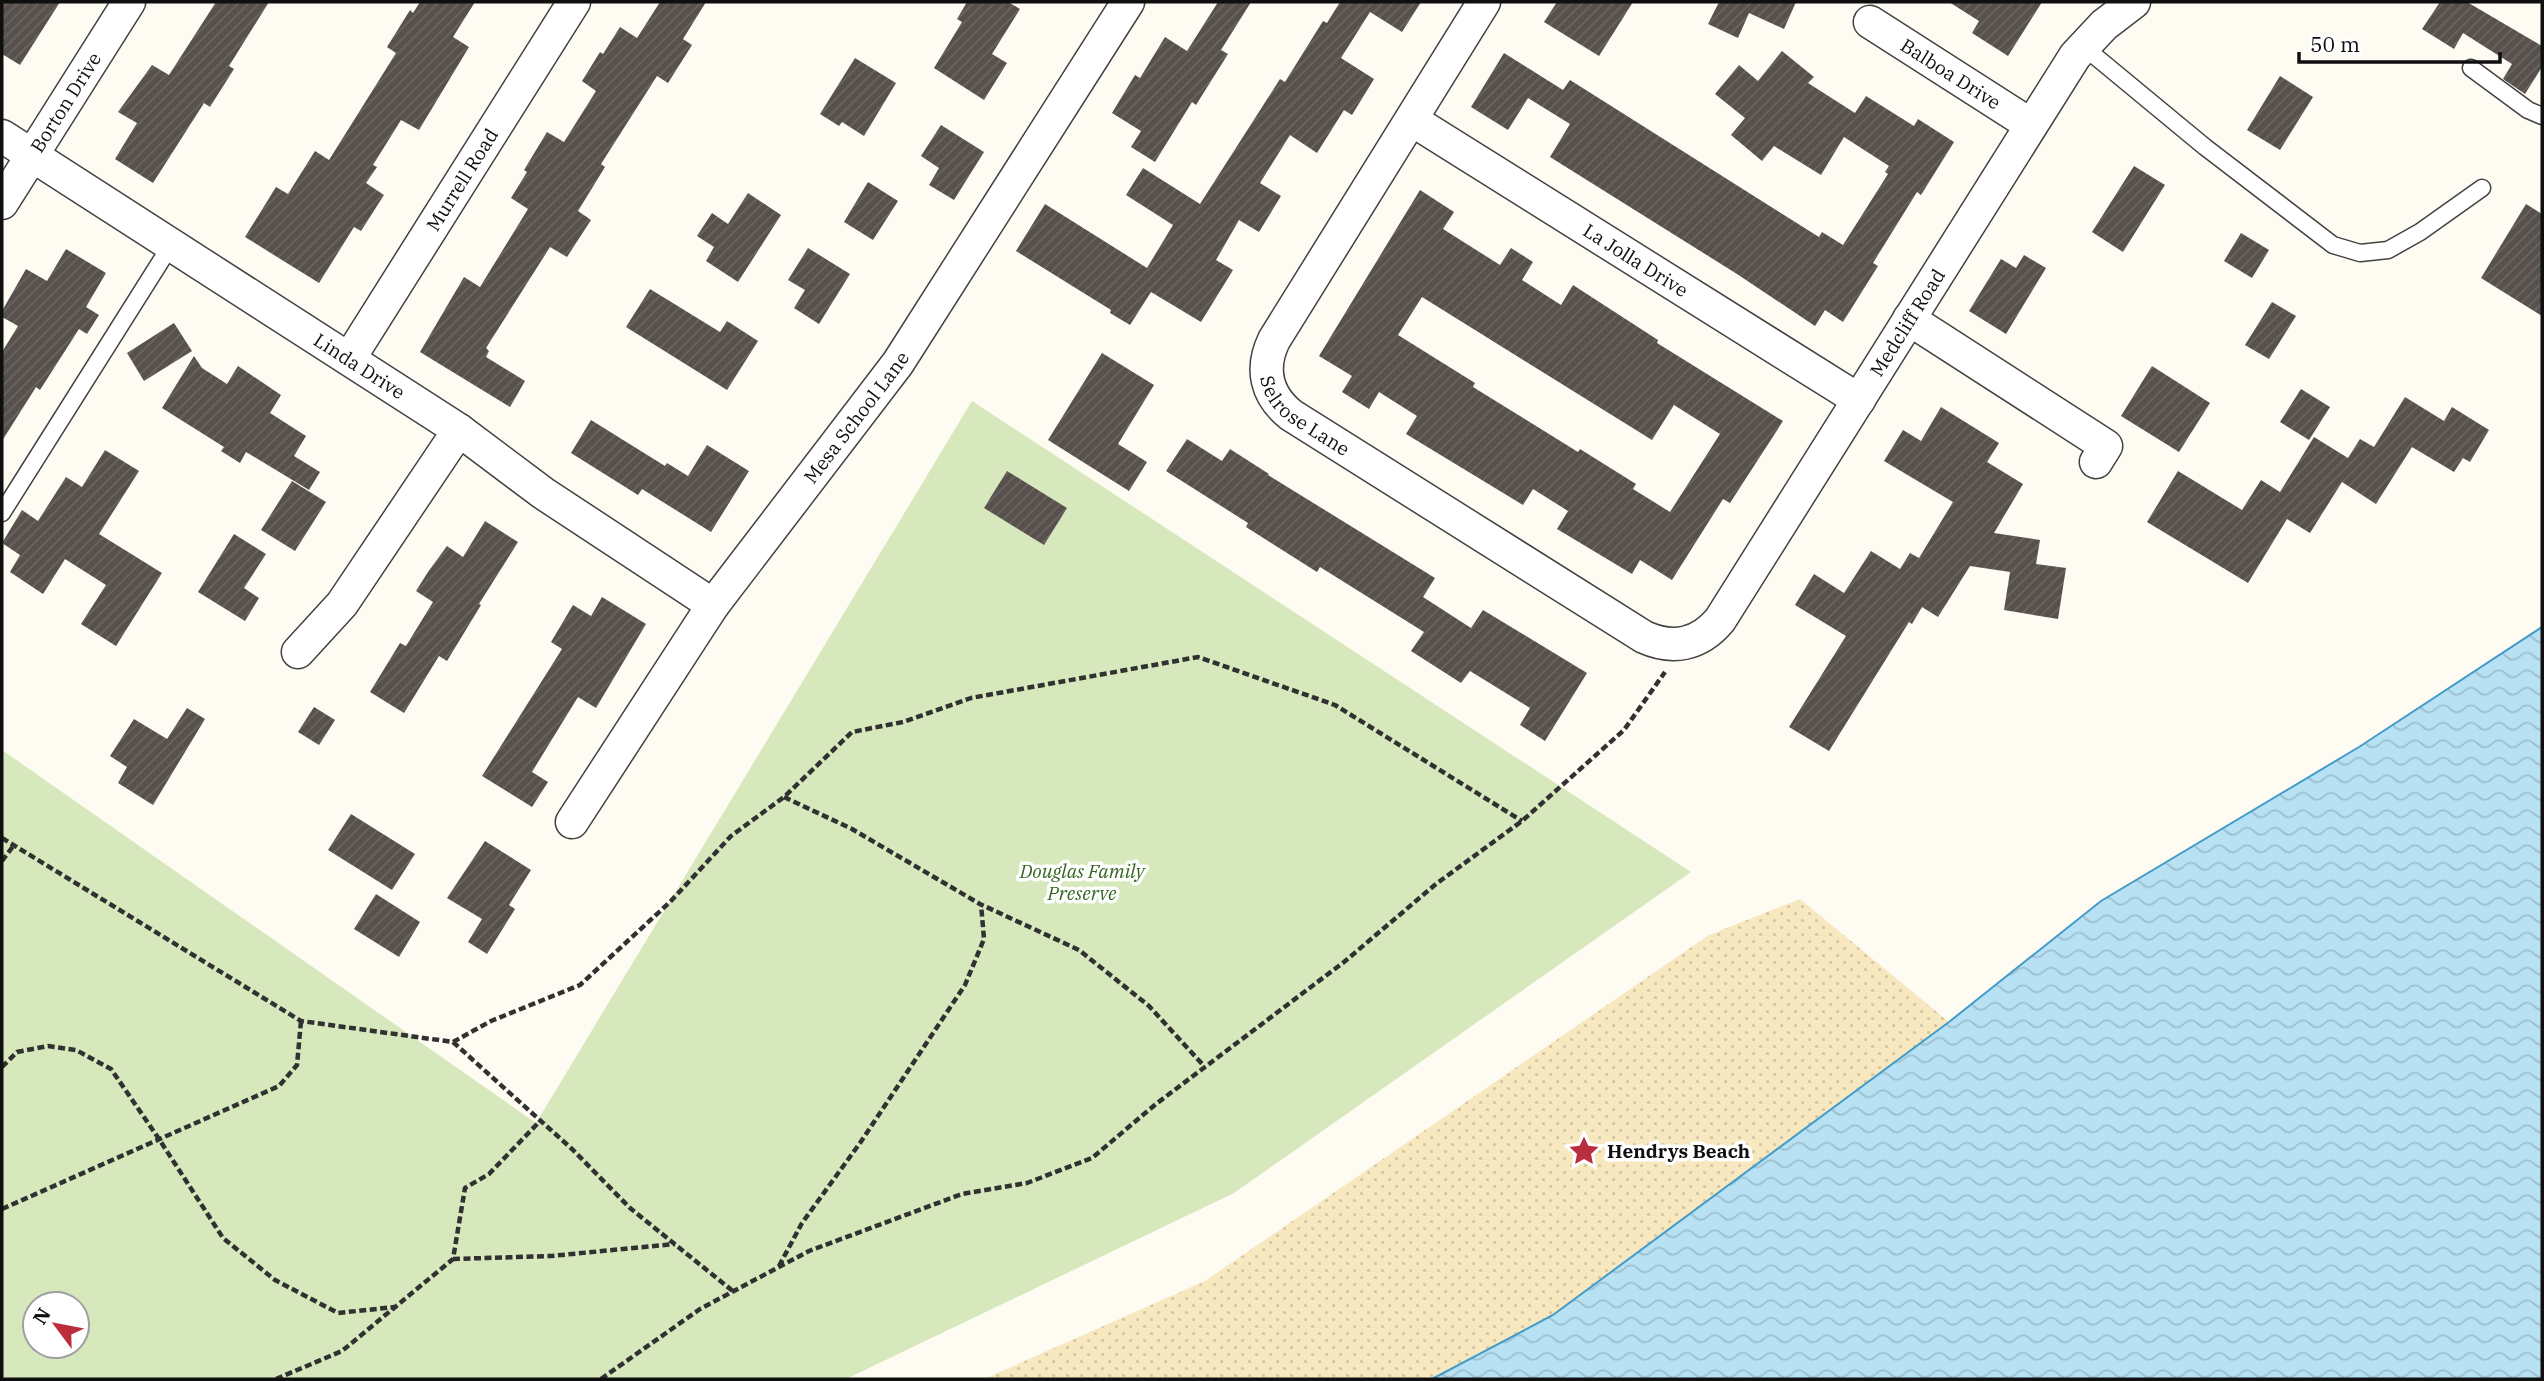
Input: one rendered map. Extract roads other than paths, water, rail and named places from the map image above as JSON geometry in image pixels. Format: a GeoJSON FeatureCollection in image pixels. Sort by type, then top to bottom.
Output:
{"type":"FeatureCollection","features":[{"type":"Feature","properties":{"kind":"street","name":"Borton Drive"},"geometry":{"type":"LineString","coordinates":[[2,204],[129,2]]}},
{"type":"Feature","properties":{"kind":"street","name":"Murrell Road"},"geometry":{"type":"LineString","coordinates":[[349,359],[574,2]]}},
{"type":"Feature","properties":{"kind":"street","name":"Mesa School Lane"},"geometry":{"type":"LineString","coordinates":[[572,822],[713,605],[898,363],[1128,2]]}},
{"type":"Feature","properties":{"kind":"street","name":"Selrose Lane"},"geometry":{"type":"LineString","coordinates":[[1484,2],[1274,340],[1265,367],[1272,394],[1280,407],[1291,415],[1644,637],[1671,645],[1686,644]]}},
{"type":"Feature","properties":{"kind":"street","name":"Medcliff Road"},"geometry":{"type":"LineString","coordinates":[[1686,644],[1711,631],[1720,620],[2075,56],[2104,25],[2134,2]]}},
{"type":"Feature","properties":{"kind":"street","name":"Balboa Drive"},"geometry":{"type":"LineString","coordinates":[[1870,22],[2031,125]]}},
{"type":"Feature","properties":{"kind":"street","name":"La Jolla Drive"},"geometry":{"type":"LineString","coordinates":[[1412,120],[1859,400]]}},
{"type":"Feature","properties":{"kind":"street","name":"Linda Drive"},"geometry":{"type":"LineString","coordinates":[[2,136],[459,430],[543,494],[713,605]]}},
{"type":"Feature","properties":{"kind":"street"},"geometry":{"type":"LineString","coordinates":[[1909,319],[2106,446],[2096,462]]}},
{"type":"Feature","properties":{"kind":"street"},"geometry":{"type":"LineString","coordinates":[[298,652],[342,604],[459,430]]}},
{"type":"Feature","properties":{"kind":"lane"},"geometry":{"type":"LineString","coordinates":[[2084,47],[2206,147],[2333,245],[2360,253],[2388,250],[2420,232],[2482,188]]}},
{"type":"Feature","properties":{"kind":"lane"},"geometry":{"type":"LineString","coordinates":[[2471,68],[2528,110],[2542,116]]}},
{"type":"Feature","properties":{"kind":"lane"},"geometry":{"type":"LineString","coordinates":[[2,513],[171,245]]}},
{"type":"Feature","properties":{"kind":"water"},"geometry":{"type":"Polygon","coordinates":[[[2542,627],[2542,1379],[1432,1379],[1553,1315],[1949,1022],[2101,901],[2359,747],[2542,627]]]}},
{"type":"Feature","properties":{"kind":"place","name":"Hendrys Beach"},"geometry":{"type":"Point","coordinates":[1584,1151]}},
{"type":"Feature","properties":{"kind":"park label","name":"Douglas Family Preserve"},"geometry":{"type":"Point","coordinates":[1082,882]}}]}
